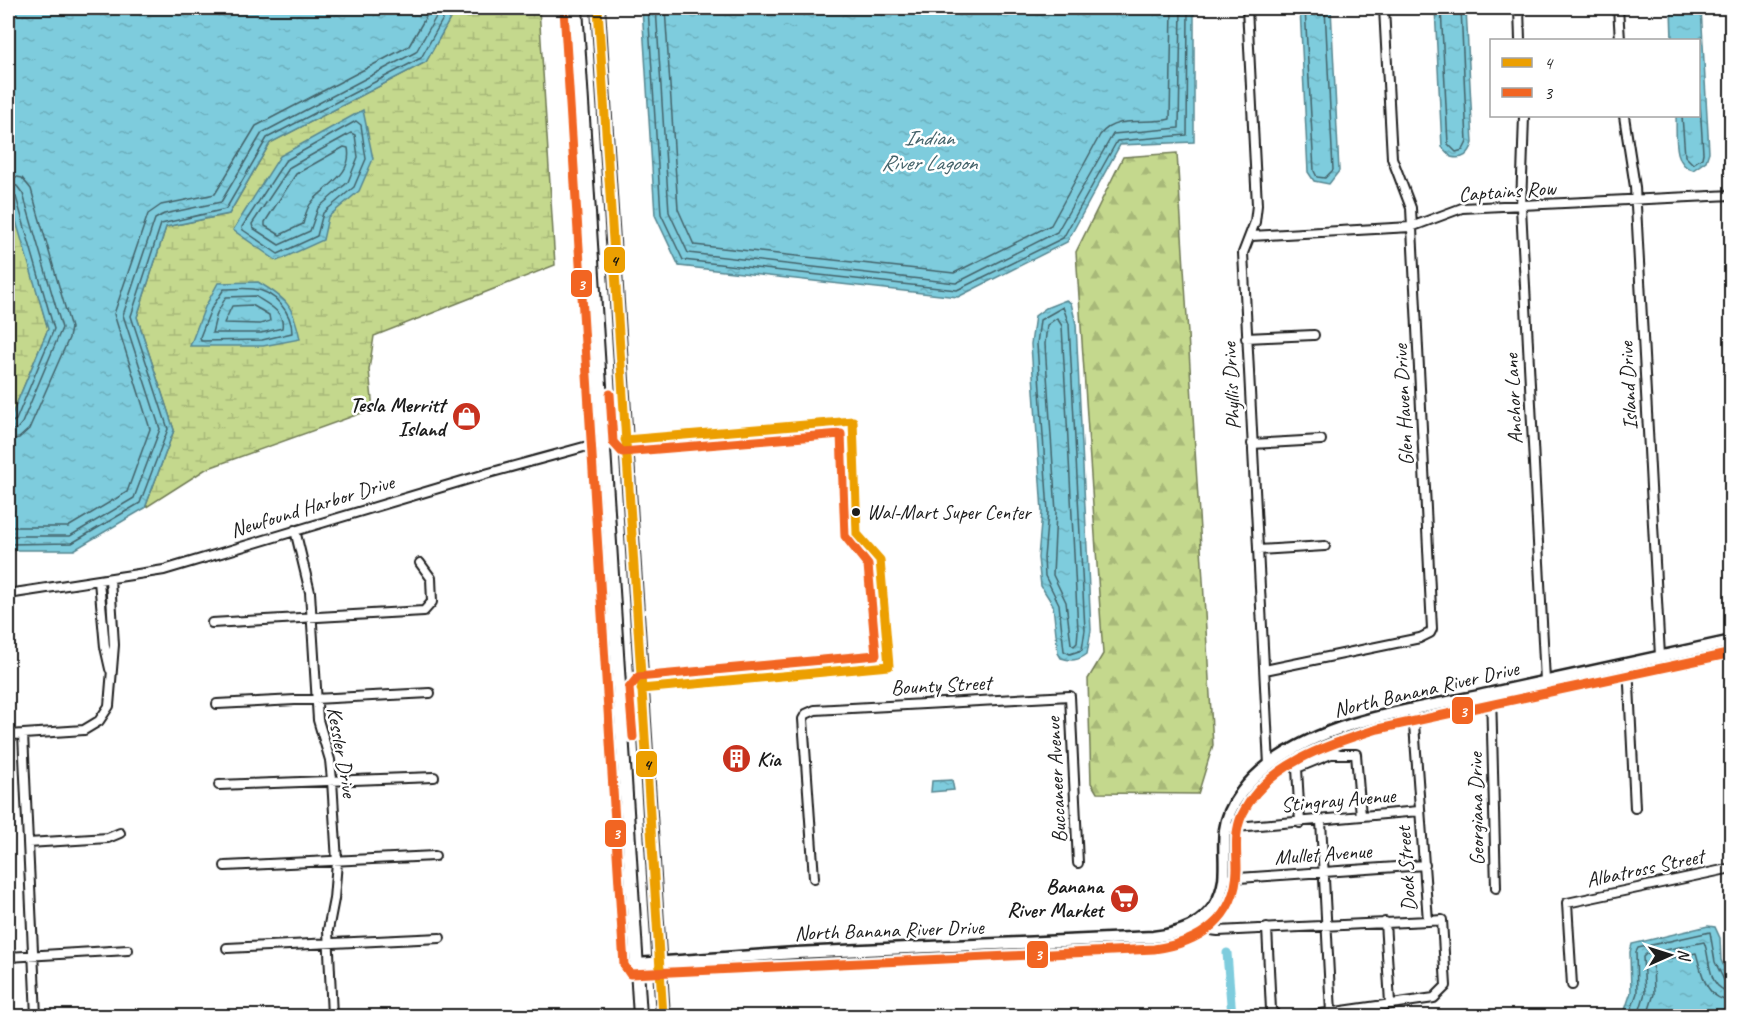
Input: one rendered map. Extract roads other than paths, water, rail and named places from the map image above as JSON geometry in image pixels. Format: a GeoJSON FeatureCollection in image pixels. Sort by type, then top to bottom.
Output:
{"type":"FeatureCollection","features":[{"type":"Feature","properties":{"kind":"main road"},"geometry":{"type":"LineString","coordinates":[[576,8],[640,1017]]}},
{"type":"Feature","properties":{"kind":"main road"},"geometry":{"type":"LineString","coordinates":[[597,8],[663,1017]]}},
{"type":"Feature","properties":{"kind":"street","name":"Phyllis Drive"},"geometry":{"type":"LineString","coordinates":[[1247,8],[1257,205],[1251,236],[1243,253],[1269,765]]}},
{"type":"Feature","properties":{"kind":"street","name":"Glen Haven Drive"},"geometry":{"type":"LineString","coordinates":[[1265,670],[1420,638],[1430,633],[1432,629],[1411,227],[1412,208],[1392,158],[1384,8]]}},
{"type":"Feature","properties":{"kind":"street"},"geometry":{"type":"LineString","coordinates":[[1519,8],[1520,39]]}},
{"type":"Feature","properties":{"kind":"street"},"geometry":{"type":"LineString","coordinates":[[1618,8],[1620,39]]}},
{"type":"Feature","properties":{"kind":"street","name":"Anchor Lane"},"geometry":{"type":"LineString","coordinates":[[1524,117],[1525,144],[1520,169],[1521,207],[1545,681]]}},
{"type":"Feature","properties":{"kind":"street","name":"Island Drive"},"geometry":{"type":"LineString","coordinates":[[1624,117],[1634,170],[1660,656]]}},
{"type":"Feature","properties":{"kind":"street","name":"Captains Row"},"geometry":{"type":"LineString","coordinates":[[1251,236],[1411,227],[1462,208],[1521,207],[1731,195]]}},
{"type":"Feature","properties":{"kind":"street"},"geometry":{"type":"LineString","coordinates":[[1246,338],[1314,335]]}},
{"type":"Feature","properties":{"kind":"street","name":"Newfound Harbor Drive"},"geometry":{"type":"LineString","coordinates":[[8,594],[164,570],[478,476],[603,443],[625,440]]}},
{"type":"Feature","properties":{"kind":"street"},"geometry":{"type":"LineString","coordinates":[[1252,444],[1321,440]]}},
{"type":"Feature","properties":{"kind":"street","name":"Kessler Drive"},"geometry":{"type":"LineString","coordinates":[[296,530],[308,578],[315,698],[332,780],[337,861],[328,943],[332,1017]]}},
{"type":"Feature","properties":{"kind":"street"},"geometry":{"type":"LineString","coordinates":[[1258,550],[1325,546]]}},
{"type":"Feature","properties":{"kind":"street"},"geometry":{"type":"LineString","coordinates":[[212,622],[424,611],[432,602],[431,578],[420,563]]}},
{"type":"Feature","properties":{"kind":"street"},"geometry":{"type":"LineString","coordinates":[[8,735],[84,730],[99,721],[108,706],[114,645],[110,579]]}},
{"type":"Feature","properties":{"kind":"street"},"geometry":{"type":"LineString","coordinates":[[99,581],[105,647],[111,673]]}},
{"type":"Feature","properties":{"kind":"street","name":"North Banana River Drive"},"geometry":{"type":"LineString","coordinates":[[636,964],[796,953],[1153,937],[1193,928],[1215,903],[1224,879],[1225,828],[1235,803],[1247,786],[1269,765],[1297,746],[1328,731],[1413,710],[1731,641]]}},
{"type":"Feature","properties":{"kind":"street"},"geometry":{"type":"LineString","coordinates":[[1628,664],[1635,808]]}},
{"type":"Feature","properties":{"kind":"street"},"geometry":{"type":"LineString","coordinates":[[217,704],[430,693]]}},
{"type":"Feature","properties":{"kind":"street","name":"Georgiana Drive"},"geometry":{"type":"LineString","coordinates":[[1491,693],[1496,888]]}},
{"type":"Feature","properties":{"kind":"street","name":"Bounty Street"},"geometry":{"type":"LineString","coordinates":[[814,878],[803,719],[806,714],[814,710],[1070,696]]}},
{"type":"Feature","properties":{"kind":"street","name":"Buccaneer Avenue"},"geometry":{"type":"LineString","coordinates":[[1070,696],[1078,863]]}},
{"type":"Feature","properties":{"kind":"street","name":"Dock Street"},"geometry":{"type":"LineString","coordinates":[[1390,1003],[1428,999],[1439,995],[1446,986],[1442,920],[1428,921],[1413,710]]}},
{"type":"Feature","properties":{"kind":"street"},"geometry":{"type":"LineString","coordinates":[[23,734],[36,1017]]}},
{"type":"Feature","properties":{"kind":"street"},"geometry":{"type":"LineString","coordinates":[[1300,823],[1297,768],[1330,754],[1356,754],[1361,816]]}},
{"type":"Feature","properties":{"kind":"street"},"geometry":{"type":"LineString","coordinates":[[219,785],[434,777]]}},
{"type":"Feature","properties":{"kind":"street","name":"Stingray Avenue"},"geometry":{"type":"LineString","coordinates":[[1225,828],[1419,811]]}},
{"type":"Feature","properties":{"kind":"street"},"geometry":{"type":"LineString","coordinates":[[1321,820],[1331,1013]]}},
{"type":"Feature","properties":{"kind":"street"},"geometry":{"type":"LineString","coordinates":[[28,843],[108,838],[120,833]]}},
{"type":"Feature","properties":{"kind":"street"},"geometry":{"type":"LineString","coordinates":[[225,866],[435,856]]}},
{"type":"Feature","properties":{"kind":"street","name":"Mullet Avenue"},"geometry":{"type":"LineString","coordinates":[[1224,879],[1425,865]]}},
{"type":"Feature","properties":{"kind":"street","name":"Albatross Street"},"geometry":{"type":"LineString","coordinates":[[1572,985],[1567,903],[1731,868]]}},
{"type":"Feature","properties":{"kind":"street"},"geometry":{"type":"LineString","coordinates":[[1193,928],[1218,931],[1428,921]]}},
{"type":"Feature","properties":{"kind":"street"},"geometry":{"type":"LineString","coordinates":[[1307,1017],[1390,1003],[1385,922]]}},
{"type":"Feature","properties":{"kind":"street"},"geometry":{"type":"LineString","coordinates":[[1267,928],[1271,1010],[1277,1017]]}},
{"type":"Feature","properties":{"kind":"street"},"geometry":{"type":"LineString","coordinates":[[227,948],[440,938]]}},
{"type":"Feature","properties":{"kind":"street"},"geometry":{"type":"LineString","coordinates":[[8,957],[128,950]]}},
{"type":"Feature","properties":{"kind":"water"},"geometry":{"type":"Polygon","coordinates":[[[8,8],[456,8],[426,62],[270,143],[229,214],[166,227],[137,317],[174,430],[145,508],[74,550],[8,550],[8,424],[48,329],[8,194],[8,8]]]}},
{"type":"Feature","properties":{"kind":"water","name":"Indian River Lagoon"},"geometry":{"type":"Polygon","coordinates":[[[642,8],[1194,8],[1194,142],[1120,145],[1067,242],[958,297],[679,266],[655,215],[642,8]]]}},
{"type":"Feature","properties":{"kind":"water"},"geometry":{"type":"Polygon","coordinates":[[[1300,8],[1331,8],[1339,171],[1329,184],[1314,181],[1308,172],[1300,8]]]}},
{"type":"Feature","properties":{"kind":"water"},"geometry":{"type":"Polygon","coordinates":[[[1435,8],[1466,8],[1473,143],[1470,151],[1459,158],[1451,157],[1442,147],[1435,8]]]}},
{"type":"Feature","properties":{"kind":"water"},"geometry":{"type":"Polygon","coordinates":[[[1671,8],[1701,8],[1709,152],[1706,161],[1693,170],[1686,167],[1679,155],[1676,117],[1700,117],[1700,39],[1672,39],[1671,8]]]}},
{"type":"Feature","properties":{"kind":"water"},"geometry":{"type":"Polygon","coordinates":[[[363,110],[373,159],[359,191],[328,217],[323,240],[277,261],[233,230],[280,156],[363,110]]]}},
{"type":"Feature","properties":{"kind":"water"},"geometry":{"type":"Polygon","coordinates":[[[258,282],[276,293],[287,304],[295,318],[300,339],[263,346],[190,346],[205,307],[218,283],[258,282]]]}},
{"type":"Feature","properties":{"kind":"water"},"geometry":{"type":"Polygon","coordinates":[[[1066,300],[1071,303],[1076,324],[1091,630],[1087,654],[1071,660],[1061,658],[1058,653],[1053,605],[1041,586],[1038,558],[1042,512],[1031,344],[1035,316],[1046,308],[1066,300]]]}},
{"type":"Feature","properties":{"kind":"water"},"geometry":{"type":"Polygon","coordinates":[[[952,780],[954,790],[931,792],[932,781],[952,780]]]}},
{"type":"Feature","properties":{"kind":"water"},"geometry":{"type":"Polygon","coordinates":[[[1708,926],[1715,927],[1720,938],[1721,960],[1731,982],[1731,1016],[1623,1016],[1631,992],[1630,952],[1632,944],[1708,926]]]}},
{"type":"Feature","properties":{"kind":"waterway"},"geometry":{"type":"LineString","coordinates":[[1227,953],[1232,1016]]}},
{"type":"Feature","properties":{"kind":"place","name":"Tesla Merritt Island"},"geometry":{"type":"Point","coordinates":[466,417]}},
{"type":"Feature","properties":{"kind":"place","name":"Wal-Mart Super Center"},"geometry":{"type":"Point","coordinates":[856,512]}},
{"type":"Feature","properties":{"kind":"place","name":"Kia"},"geometry":{"type":"Point","coordinates":[736,759]}},
{"type":"Feature","properties":{"kind":"place","name":"Banana River Market"},"geometry":{"type":"Point","coordinates":[1124,898]}}]}
